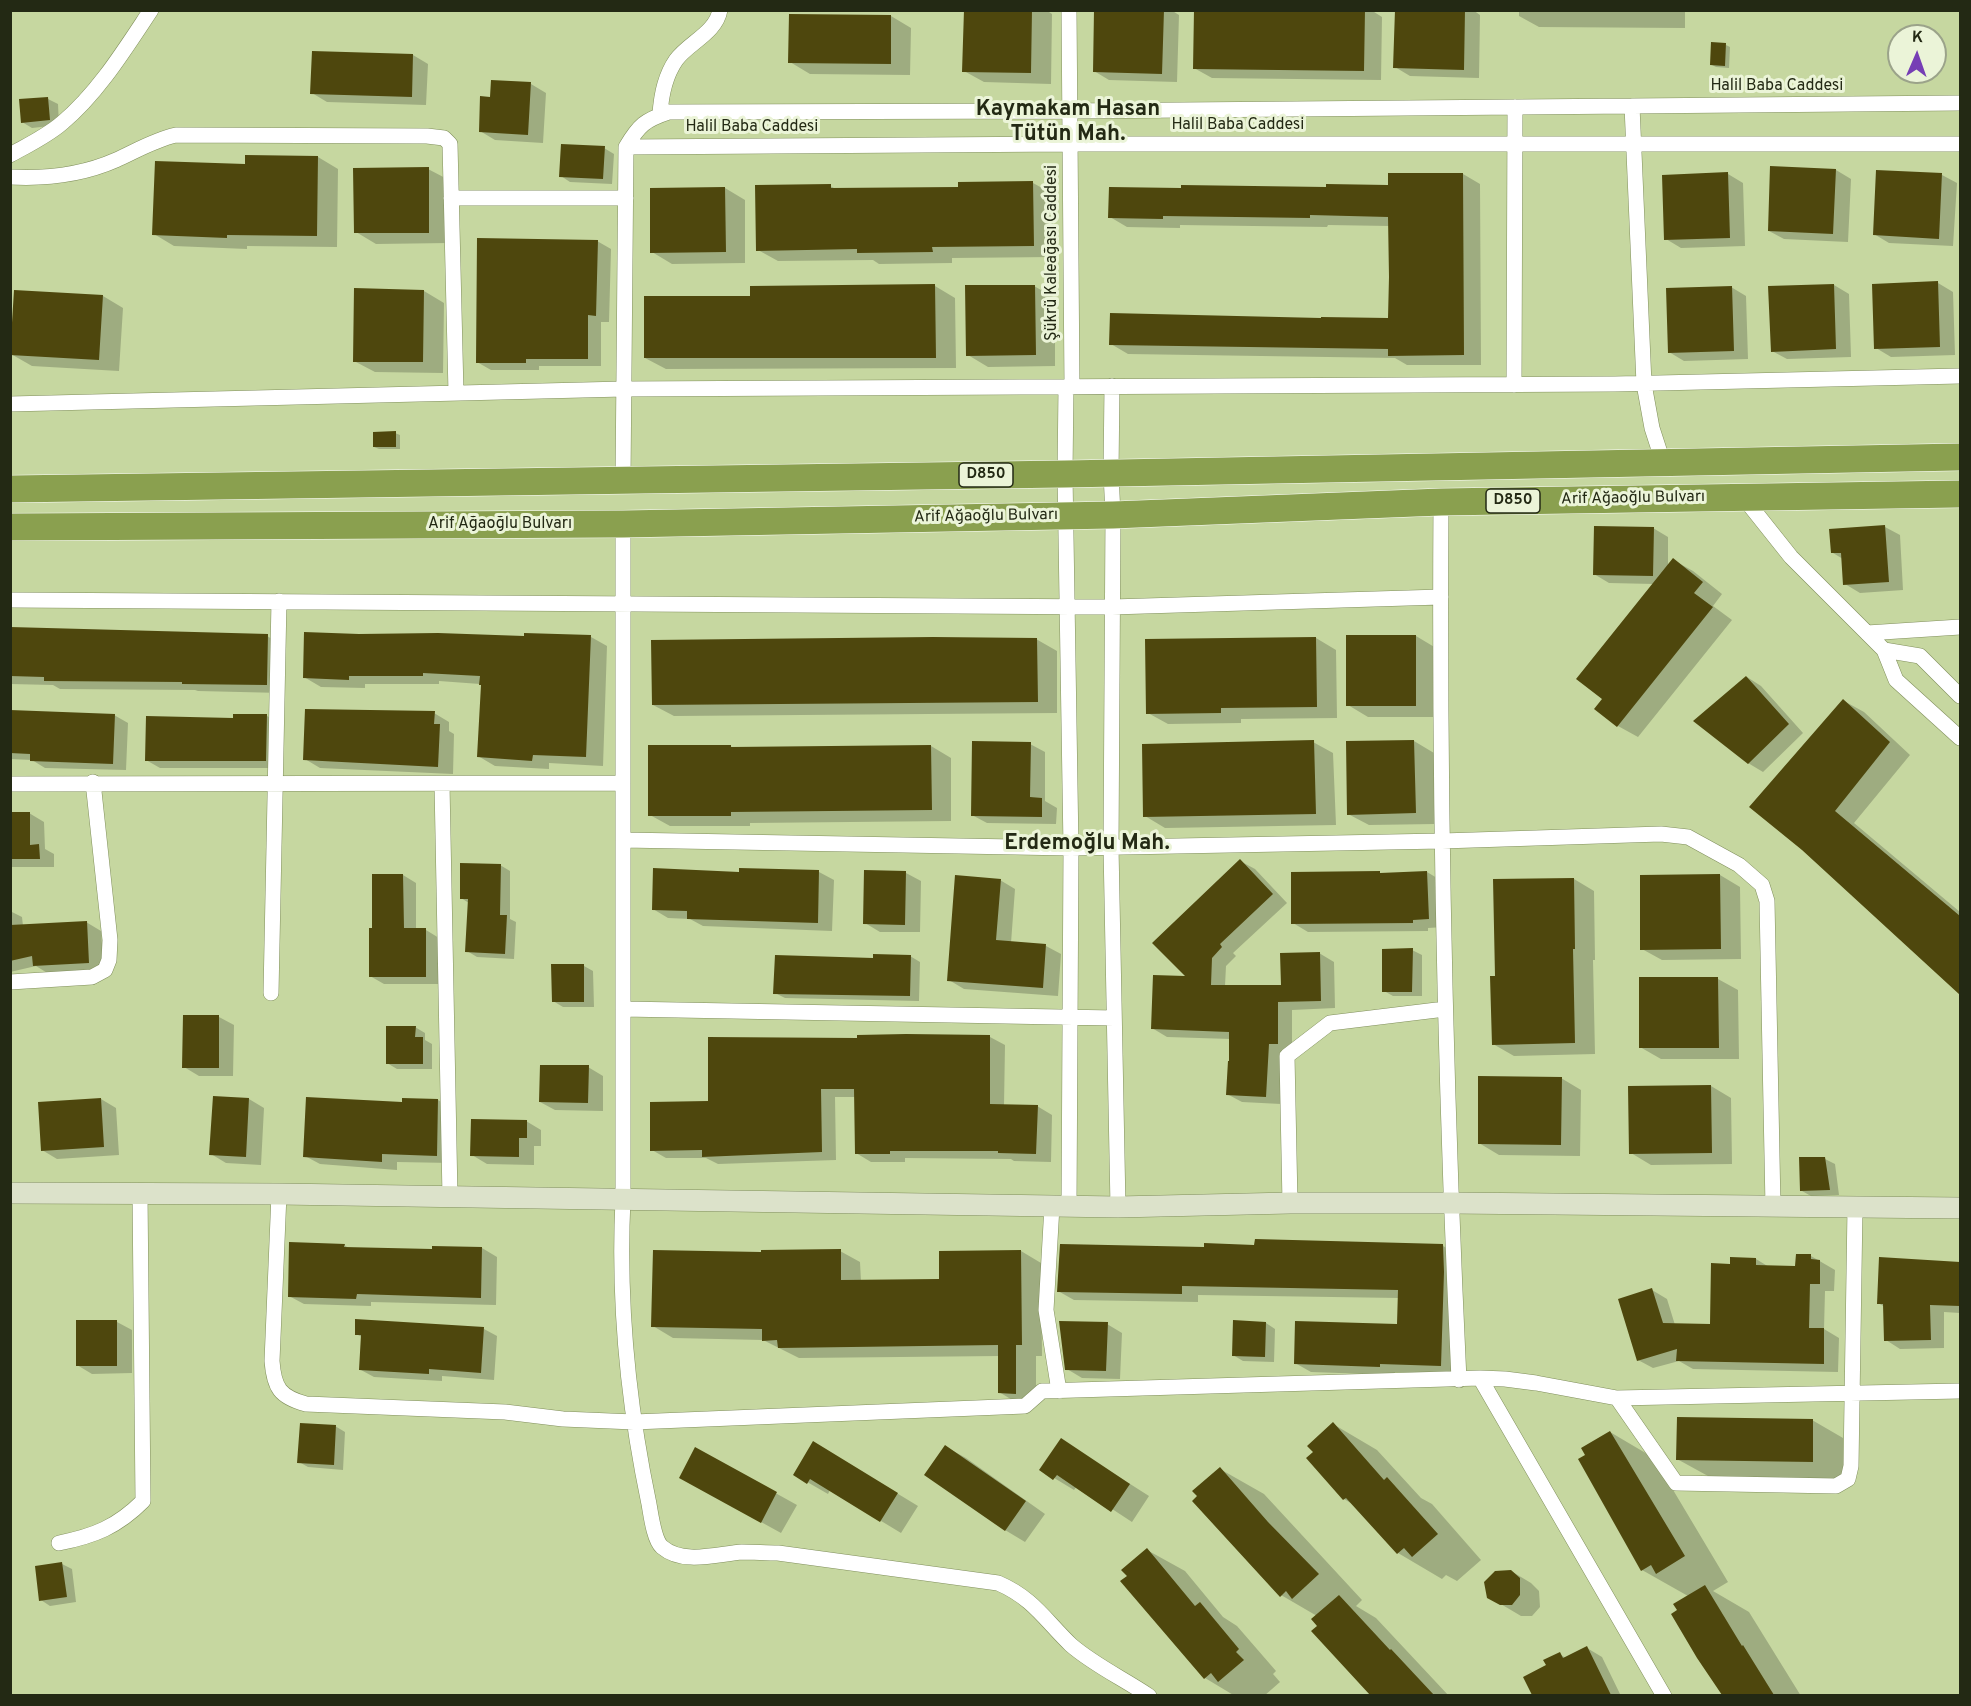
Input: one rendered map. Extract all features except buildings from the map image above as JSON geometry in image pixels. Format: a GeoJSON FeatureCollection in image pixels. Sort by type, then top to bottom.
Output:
{"type":"FeatureCollection","features":[{"type":"Feature","properties":{"kind":"highway","name":"D850"},"geometry":{"type":"LineString","coordinates":[[10,489],[1065,474],[1960,457]]}},
{"type":"Feature","properties":{"kind":"highway","name":"Arif Ağaoğlu Bulvarı"},"geometry":{"type":"LineString","coordinates":[[10,527],[623,524],[1113,515],[1441,502],[1960,494]]}},
{"type":"Feature","properties":{"kind":"street"},"geometry":{"type":"LineString","coordinates":[[10,154],[38,140],[69,116],[121,56],[151,10]]}},
{"type":"Feature","properties":{"kind":"street"},"geometry":{"type":"LineString","coordinates":[[623,480],[626,147],[637,128],[650,118],[660,115],[667,76],[677,58],[705,33],[719,16],[720,10]]}},
{"type":"Feature","properties":{"kind":"street","name":"Şükrü Kaleağası Caddesi"},"geometry":{"type":"LineString","coordinates":[[1059,1391],[1046,1310],[1060,1207],[1070,1018],[1071,848],[1065,474],[1069,387],[1069,10]]}},
{"type":"Feature","properties":{"kind":"street","name":"Halil Baba Caddesi"},"geometry":{"type":"LineString","coordinates":[[660,115],[669,112],[1960,103]]}},
{"type":"Feature","properties":{"kind":"street"},"geometry":{"type":"LineString","coordinates":[[1632,106],[1644,384],[1652,428],[1663,462]]}},
{"type":"Feature","properties":{"kind":"street"},"geometry":{"type":"LineString","coordinates":[[1514,385],[1515,107]]}},
{"type":"Feature","properties":{"kind":"street"},"geometry":{"type":"LineString","coordinates":[[10,177],[80,174],[116,160],[161,138],[176,135],[426,135],[444,138],[450,144],[456,393]]}},
{"type":"Feature","properties":{"kind":"street","name":"Halil Baba Caddesi"},"geometry":{"type":"LineString","coordinates":[[626,147],[1070,144],[1960,144]]}},
{"type":"Feature","properties":{"kind":"street"},"geometry":{"type":"LineString","coordinates":[[451,198],[626,198]]}},
{"type":"Feature","properties":{"kind":"street"},"geometry":{"type":"LineString","coordinates":[[10,404],[624,389],[1644,384],[1960,376]]}},
{"type":"Feature","properties":{"kind":"street"},"geometry":{"type":"LineString","coordinates":[[1112,386],[1111,847],[1118,1208]]}},
{"type":"Feature","properties":{"kind":"street"},"geometry":{"type":"LineString","coordinates":[[1744,498],[1791,556],[1884,650],[1896,680],[1960,738]]}},
{"type":"Feature","properties":{"kind":"street"},"geometry":{"type":"LineString","coordinates":[[1441,502],[1445,1009],[1459,1380]]}},
{"type":"Feature","properties":{"kind":"street"},"geometry":{"type":"LineString","coordinates":[[623,524],[623,1199],[620,1255],[636,1443],[659,1545],[672,1554],[692,1557],[743,1552],[778,1553],[998,1583],[1015,1590],[1027,1599],[1072,1646],[1149,1695]]}},
{"type":"Feature","properties":{"kind":"street"},"geometry":{"type":"LineString","coordinates":[[10,600],[1112,607],[1441,597]]}},
{"type":"Feature","properties":{"kind":"street"},"geometry":{"type":"LineString","coordinates":[[271,993],[279,601]]}},
{"type":"Feature","properties":{"kind":"street"},"geometry":{"type":"LineString","coordinates":[[1867,633],[1960,627]]}},
{"type":"Feature","properties":{"kind":"street"},"geometry":{"type":"LineString","coordinates":[[1884,650],[1920,656],[1960,696]]}},
{"type":"Feature","properties":{"kind":"street"},"geometry":{"type":"LineString","coordinates":[[10,982],[92,977],[105,970],[109,960],[110,939],[93,783]]}},
{"type":"Feature","properties":{"kind":"street"},"geometry":{"type":"LineString","coordinates":[[10,784],[622,783]]}},
{"type":"Feature","properties":{"kind":"street"},"geometry":{"type":"LineString","coordinates":[[442,784],[450,1197]]}},
{"type":"Feature","properties":{"kind":"street"},"geometry":{"type":"LineString","coordinates":[[623,840],[1071,848],[1442,841],[1661,834],[1688,837],[1739,865],[1762,885],[1767,901],[1773,1207]]}},
{"type":"Feature","properties":{"kind":"street"},"geometry":{"type":"LineString","coordinates":[[623,1009],[1114,1018]]}},
{"type":"Feature","properties":{"kind":"street"},"geometry":{"type":"LineString","coordinates":[[1290,1203],[1287,1056],[1330,1023],[1445,1009]]}},
{"type":"Feature","properties":{"kind":"street"},"geometry":{"type":"LineString","coordinates":[[10,1193],[279,1194],[1118,1208],[1290,1203],[1960,1208]]}},
{"type":"Feature","properties":{"kind":"street"},"geometry":{"type":"LineString","coordinates":[[59,1543],[90,1537],[131,1513],[143,1502],[140,1193]]}},
{"type":"Feature","properties":{"kind":"street"},"geometry":{"type":"LineString","coordinates":[[279,1194],[273,1377],[280,1391],[290,1400],[306,1404],[505,1412],[563,1419],[634,1422],[1025,1406],[1042,1391],[1480,1378],[1536,1383],[1617,1398],[1960,1391]]}},
{"type":"Feature","properties":{"kind":"street"},"geometry":{"type":"LineString","coordinates":[[1617,1398],[1676,1484],[1836,1486],[1848,1479],[1851,1466],[1855,1208]]}},
{"type":"Feature","properties":{"kind":"street"},"geometry":{"type":"LineString","coordinates":[[1480,1378],[1665,1695]]}},
{"type":"Feature","properties":{"kind":"district","name":"Kaymakam Hasan Tütün Mah."},"geometry":{"type":"Point","coordinates":[1068,124]}},
{"type":"Feature","properties":{"kind":"district","name":"Erdemoğlu Mah."},"geometry":{"type":"Point","coordinates":[1087,845]}}]}
